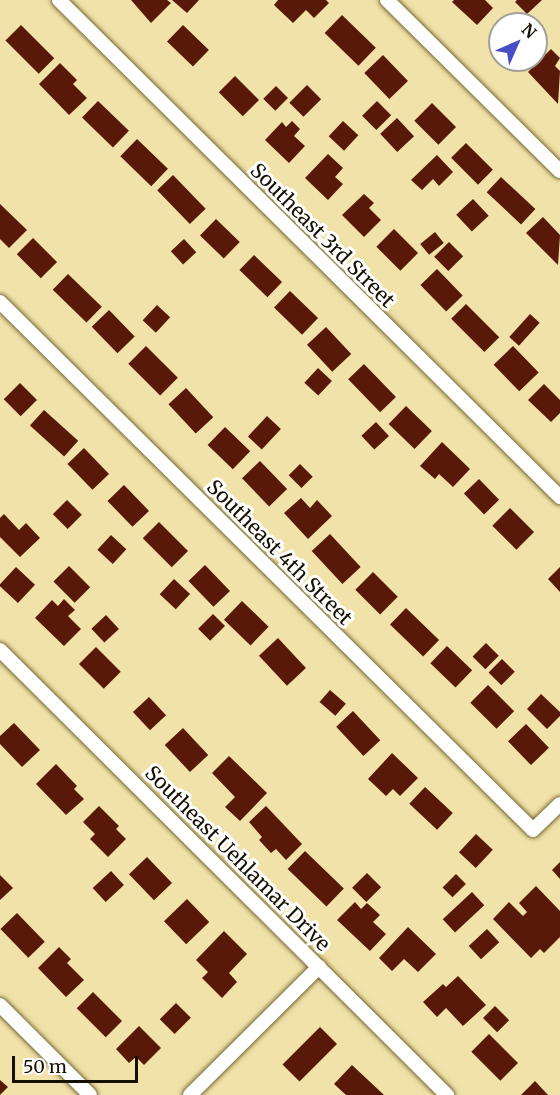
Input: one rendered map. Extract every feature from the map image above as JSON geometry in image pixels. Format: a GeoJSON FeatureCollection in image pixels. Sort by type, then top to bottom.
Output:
{"type":"FeatureCollection","features":[{"type":"Feature","properties":{"kind":"street","name":"Southeast 3rd Street"},"geometry":{"type":"LineString","coordinates":[[59,0],[560,497]]}},
{"type":"Feature","properties":{"kind":"street"},"geometry":{"type":"LineString","coordinates":[[387,0],[560,171]]}},
{"type":"Feature","properties":{"kind":"street","name":"Southeast 4th Street"},"geometry":{"type":"LineString","coordinates":[[0,302],[534,830],[560,804]]}},
{"type":"Feature","properties":{"kind":"street","name":"Southeast Uehlamar Drive"},"geometry":{"type":"LineString","coordinates":[[0,650],[447,1095]]}},
{"type":"Feature","properties":{"kind":"street"},"geometry":{"type":"LineString","coordinates":[[190,1095],[319,967]]}},
{"type":"Feature","properties":{"kind":"street"},"geometry":{"type":"LineString","coordinates":[[0,1005],[90,1095]]}},
{"type":"Feature","properties":{"kind":"building"},"geometry":{"type":"Polygon","coordinates":[[[131,0],[167,0],[171,3],[151,23],[131,0]]]}},
{"type":"Feature","properties":{"kind":"building"},"geometry":{"type":"Polygon","coordinates":[[[172,0],[199,0],[187,13],[172,0]]]}},
{"type":"Feature","properties":{"kind":"building"},"geometry":{"type":"Polygon","coordinates":[[[278,0],[326,0],[329,3],[314,18],[306,10],[293,23],[274,5],[278,0]]]}},
{"type":"Feature","properties":{"kind":"building"},"geometry":{"type":"Polygon","coordinates":[[[454,0],[485,0],[493,8],[477,25],[452,2],[454,0]]]}},
{"type":"Feature","properties":{"kind":"building"},"geometry":{"type":"Polygon","coordinates":[[[517,0],[542,0],[529,12],[525,12],[515,2],[517,0]]]}},
{"type":"Feature","properties":{"kind":"building"},"geometry":{"type":"Polygon","coordinates":[[[342,15],[376,48],[358,66],[325,33],[342,15]]]}},
{"type":"Feature","properties":{"kind":"building"},"geometry":{"type":"Polygon","coordinates":[[[21,25],[54,58],[39,74],[5,41],[21,25]]]}},
{"type":"Feature","properties":{"kind":"building"},"geometry":{"type":"Polygon","coordinates":[[[183,25],[209,50],[193,67],[167,42],[183,25]]]}},
{"type":"Feature","properties":{"kind":"building"},"geometry":{"type":"Polygon","coordinates":[[[551,49],[560,58],[555,66],[560,71],[558,104],[528,72],[548,72],[548,52],[551,49]]]}},
{"type":"Feature","properties":{"kind":"building"},"geometry":{"type":"Polygon","coordinates":[[[383,55],[408,81],[389,99],[364,73],[383,55]]]}},
{"type":"Feature","properties":{"kind":"building"},"geometry":{"type":"Polygon","coordinates":[[[60,63],[77,80],[73,84],[87,98],[69,115],[39,84],[60,63]]]}},
{"type":"Feature","properties":{"kind":"building"},"geometry":{"type":"Polygon","coordinates":[[[235,76],[259,100],[243,116],[219,92],[235,76]]]}},
{"type":"Feature","properties":{"kind":"building"},"geometry":{"type":"Polygon","coordinates":[[[307,85],[321,99],[303,117],[289,103],[307,85]]]}},
{"type":"Feature","properties":{"kind":"building"},"geometry":{"type":"Polygon","coordinates":[[[276,86],[288,98],[275,111],[263,99],[276,86]]]}},
{"type":"Feature","properties":{"kind":"building"},"geometry":{"type":"Polygon","coordinates":[[[98,101],[129,131],[113,147],[82,118],[98,101]]]}},
{"type":"Feature","properties":{"kind":"building"},"geometry":{"type":"Polygon","coordinates":[[[377,101],[391,115],[376,130],[362,116],[377,101]]]}},
{"type":"Feature","properties":{"kind":"building"},"geometry":{"type":"Polygon","coordinates":[[[432,103],[456,127],[438,145],[414,121],[432,103]]]}},
{"type":"Feature","properties":{"kind":"building"},"geometry":{"type":"Polygon","coordinates":[[[397,118],[414,136],[397,152],[380,134],[397,118]]]}},
{"type":"Feature","properties":{"kind":"building"},"geometry":{"type":"Polygon","coordinates":[[[292,121],[300,129],[294,136],[305,146],[289,163],[265,140],[282,122],[286,127],[292,121]]]}},
{"type":"Feature","properties":{"kind":"building"},"geometry":{"type":"Polygon","coordinates":[[[343,121],[358,135],[344,151],[329,136],[343,121]]]}},
{"type":"Feature","properties":{"kind":"building"},"geometry":{"type":"Polygon","coordinates":[[[137,139],[168,169],[151,186],[120,156],[137,139]]]}},
{"type":"Feature","properties":{"kind":"building"},"geometry":{"type":"Polygon","coordinates":[[[466,143],[493,170],[478,185],[451,158],[466,143]]]}},
{"type":"Feature","properties":{"kind":"building"},"geometry":{"type":"Polygon","coordinates":[[[328,154],[343,168],[335,177],[343,184],[328,200],[305,178],[328,154]]]}},
{"type":"Feature","properties":{"kind":"building"},"geometry":{"type":"Polygon","coordinates":[[[437,155],[453,172],[439,186],[433,179],[422,190],[411,180],[437,155]]]}},
{"type":"Feature","properties":{"kind":"building"},"geometry":{"type":"Polygon","coordinates":[[[173,175],[206,209],[190,224],[157,190],[173,175]]]}},
{"type":"Feature","properties":{"kind":"building"},"geometry":{"type":"Polygon","coordinates":[[[501,177],[535,209],[521,224],[487,192],[501,177]]]}},
{"type":"Feature","properties":{"kind":"building"},"geometry":{"type":"Polygon","coordinates":[[[364,194],[374,203],[369,208],[381,220],[364,237],[342,215],[364,194]]]}},
{"type":"Feature","properties":{"kind":"building"},"geometry":{"type":"Polygon","coordinates":[[[473,199],[489,216],[472,232],[456,215],[473,199]]]}},
{"type":"Feature","properties":{"kind":"building"},"geometry":{"type":"Polygon","coordinates":[[[0,204],[27,230],[9,248],[0,239],[0,204]]]}},
{"type":"Feature","properties":{"kind":"building"},"geometry":{"type":"Polygon","coordinates":[[[543,217],[560,235],[558,265],[526,233],[543,217]]]}},
{"type":"Feature","properties":{"kind":"building"},"geometry":{"type":"Polygon","coordinates":[[[216,219],[240,242],[224,258],[200,236],[216,219]]]}},
{"type":"Feature","properties":{"kind":"building"},"geometry":{"type":"Polygon","coordinates":[[[394,229],[418,253],[400,271],[376,247],[394,229]]]}},
{"type":"Feature","properties":{"kind":"building"},"geometry":{"type":"Polygon","coordinates":[[[435,232],[444,243],[429,255],[420,244],[435,232]]]}},
{"type":"Feature","properties":{"kind":"building"},"geometry":{"type":"Polygon","coordinates":[[[33,238],[57,262],[41,278],[17,254],[33,238]]]}},
{"type":"Feature","properties":{"kind":"building"},"geometry":{"type":"Polygon","coordinates":[[[184,239],[196,252],[183,264],[171,251],[184,239]]]}},
{"type":"Feature","properties":{"kind":"building"},"geometry":{"type":"Polygon","coordinates":[[[449,242],[463,256],[448,271],[434,257],[449,242]]]}},
{"type":"Feature","properties":{"kind":"building"},"geometry":{"type":"Polygon","coordinates":[[[254,255],[282,282],[267,297],[239,270],[254,255]]]}},
{"type":"Feature","properties":{"kind":"building"},"geometry":{"type":"Polygon","coordinates":[[[437,269],[463,296],[446,312],[420,285],[437,269]]]}},
{"type":"Feature","properties":{"kind":"building"},"geometry":{"type":"Polygon","coordinates":[[[68,274],[102,307],[87,322],[53,290],[68,274]]]}},
{"type":"Feature","properties":{"kind":"building"},"geometry":{"type":"Polygon","coordinates":[[[290,291],[318,318],[302,335],[274,308],[290,291]]]}},
{"type":"Feature","properties":{"kind":"building"},"geometry":{"type":"Polygon","coordinates":[[[466,304],[499,337],[484,352],[451,319],[466,304]]]}},
{"type":"Feature","properties":{"kind":"building"},"geometry":{"type":"Polygon","coordinates":[[[157,305],[170,317],[156,333],[143,320],[157,305]]]}},
{"type":"Feature","properties":{"kind":"building"},"geometry":{"type":"Polygon","coordinates":[[[109,310],[135,337],[117,353],[92,327],[109,310]]]}},
{"type":"Feature","properties":{"kind":"building"},"geometry":{"type":"Polygon","coordinates":[[[530,314],[540,323],[519,346],[509,337],[530,314]]]}},
{"type":"Feature","properties":{"kind":"building"},"geometry":{"type":"Polygon","coordinates":[[[326,327],[351,354],[332,372],[307,345],[326,327]]]}},
{"type":"Feature","properties":{"kind":"building"},"geometry":{"type":"Polygon","coordinates":[[[146,346],[178,378],[160,395],[128,364],[146,346]]]}},
{"type":"Feature","properties":{"kind":"building"},"geometry":{"type":"Polygon","coordinates":[[[513,346],[539,373],[519,391],[494,365],[513,346]]]}},
{"type":"Feature","properties":{"kind":"building"},"geometry":{"type":"Polygon","coordinates":[[[364,364],[396,397],[380,412],[348,379],[364,364]]]}},
{"type":"Feature","properties":{"kind":"building"},"geometry":{"type":"Polygon","coordinates":[[[318,368],[332,381],[318,396],[304,383],[318,368]]]}},
{"type":"Feature","properties":{"kind":"building"},"geometry":{"type":"Polygon","coordinates":[[[20,383],[37,400],[21,416],[4,399],[20,383]]]}},
{"type":"Feature","properties":{"kind":"building"},"geometry":{"type":"Polygon","coordinates":[[[544,384],[560,400],[560,413],[551,422],[528,400],[544,384]]]}},
{"type":"Feature","properties":{"kind":"building"},"geometry":{"type":"Polygon","coordinates":[[[186,388],[213,417],[196,434],[168,404],[186,388]]]}},
{"type":"Feature","properties":{"kind":"building"},"geometry":{"type":"Polygon","coordinates":[[[406,406],[432,431],[415,449],[389,424],[406,406]]]}},
{"type":"Feature","properties":{"kind":"building"},"geometry":{"type":"Polygon","coordinates":[[[44,410],[78,441],[64,456],[30,426],[44,410]]]}},
{"type":"Feature","properties":{"kind":"building"},"geometry":{"type":"Polygon","coordinates":[[[267,416],[281,429],[262,449],[248,436],[267,416]]]}},
{"type":"Feature","properties":{"kind":"building"},"geometry":{"type":"Polygon","coordinates":[[[376,422],[389,436],[374,450],[361,436],[376,422]]]}},
{"type":"Feature","properties":{"kind":"building"},"geometry":{"type":"Polygon","coordinates":[[[225,427],[250,451],[233,469],[208,445],[225,427]]]}},
{"type":"Feature","properties":{"kind":"building"},"geometry":{"type":"Polygon","coordinates":[[[442,442],[470,469],[453,487],[439,474],[435,479],[420,466],[442,442]]]}},
{"type":"Feature","properties":{"kind":"building"},"geometry":{"type":"Polygon","coordinates":[[[84,448],[109,474],[92,490],[67,464],[84,448]]]}},
{"type":"Feature","properties":{"kind":"building"},"geometry":{"type":"Polygon","coordinates":[[[260,461],[287,489],[269,506],[242,478],[260,461]]]}},
{"type":"Feature","properties":{"kind":"building"},"geometry":{"type":"Polygon","coordinates":[[[300,464],[313,477],[301,488],[289,475],[300,464]]]}},
{"type":"Feature","properties":{"kind":"building"},"geometry":{"type":"Polygon","coordinates":[[[479,479],[499,500],[484,514],[464,494],[479,479]]]}},
{"type":"Feature","properties":{"kind":"building"},"geometry":{"type":"Polygon","coordinates":[[[124,485],[149,511],[132,527],[107,501],[124,485]]]}},
{"type":"Feature","properties":{"kind":"building"},"geometry":{"type":"Polygon","coordinates":[[[301,498],[310,508],[317,500],[332,516],[308,539],[284,513],[301,498]]]}},
{"type":"Feature","properties":{"kind":"building"},"geometry":{"type":"Polygon","coordinates":[[[67,500],[82,515],[68,529],[53,514],[67,500]]]}},
{"type":"Feature","properties":{"kind":"building"},"geometry":{"type":"Polygon","coordinates":[[[510,508],[534,532],[516,550],[492,526],[510,508]]]}},
{"type":"Feature","properties":{"kind":"building"},"geometry":{"type":"Polygon","coordinates":[[[4,514],[19,530],[26,523],[40,538],[20,557],[0,537],[0,518],[4,514]]]}},
{"type":"Feature","properties":{"kind":"building"},"geometry":{"type":"Polygon","coordinates":[[[159,522],[188,551],[172,567],[143,538],[159,522]]]}},
{"type":"Feature","properties":{"kind":"building"},"geometry":{"type":"Polygon","coordinates":[[[330,534],[361,567],[342,584],[312,551],[330,534]]]}},
{"type":"Feature","properties":{"kind":"building"},"geometry":{"type":"Polygon","coordinates":[[[111,535],[126,549],[113,564],[97,550],[111,535]]]}},
{"type":"Feature","properties":{"kind":"building"},"geometry":{"type":"Polygon","coordinates":[[[205,565],[230,591],[213,607],[188,581],[205,565]]]}},
{"type":"Feature","properties":{"kind":"building"},"geometry":{"type":"Polygon","coordinates":[[[69,566],[90,587],[75,603],[53,582],[69,566]]]}},
{"type":"Feature","properties":{"kind":"building"},"geometry":{"type":"Polygon","coordinates":[[[16,567],[35,585],[18,603],[0,586],[16,567]]]}},
{"type":"Feature","properties":{"kind":"building"},"geometry":{"type":"Polygon","coordinates":[[[560,567],[560,592],[548,579],[560,567]]]}},
{"type":"Feature","properties":{"kind":"building"},"geometry":{"type":"Polygon","coordinates":[[[373,572],[398,597],[380,614],[355,590],[373,572]]]}},
{"type":"Feature","properties":{"kind":"building"},"geometry":{"type":"Polygon","coordinates":[[[174,579],[190,594],[176,609],[160,594],[174,579]]]}},
{"type":"Feature","properties":{"kind":"building"},"geometry":{"type":"Polygon","coordinates":[[[64,599],[75,610],[68,616],[81,629],[64,646],[35,618],[52,600],[58,606],[64,599]]]}},
{"type":"Feature","properties":{"kind":"building"},"geometry":{"type":"Polygon","coordinates":[[[242,601],[269,627],[251,645],[224,620],[242,601]]]}},
{"type":"Feature","properties":{"kind":"building"},"geometry":{"type":"Polygon","coordinates":[[[406,608],[439,640],[423,656],[390,625],[406,608]]]}},
{"type":"Feature","properties":{"kind":"building"},"geometry":{"type":"Polygon","coordinates":[[[213,614],[225,626],[210,641],[198,629],[213,614]]]}},
{"type":"Feature","properties":{"kind":"building"},"geometry":{"type":"Polygon","coordinates":[[[106,615],[119,629],[104,643],[91,629],[106,615]]]}},
{"type":"Feature","properties":{"kind":"building"},"geometry":{"type":"Polygon","coordinates":[[[278,638],[306,668],[287,686],[259,656],[278,638]]]}},
{"type":"Feature","properties":{"kind":"building"},"geometry":{"type":"Polygon","coordinates":[[[486,643],[499,656],[485,669],[473,656],[486,643]]]}},
{"type":"Feature","properties":{"kind":"building"},"geometry":{"type":"Polygon","coordinates":[[[447,646],[472,670],[456,688],[430,663],[447,646]]]}},
{"type":"Feature","properties":{"kind":"building"},"geometry":{"type":"Polygon","coordinates":[[[96,647],[121,672],[104,689],[79,664],[96,647]]]}},
{"type":"Feature","properties":{"kind":"building"},"geometry":{"type":"Polygon","coordinates":[[[502,659],[515,672],[501,685],[489,672],[502,659]]]}},
{"type":"Feature","properties":{"kind":"building"},"geometry":{"type":"Polygon","coordinates":[[[488,685],[514,711],[496,729],[470,703],[488,685]]]}},
{"type":"Feature","properties":{"kind":"building"},"geometry":{"type":"Polygon","coordinates":[[[330,690],[346,704],[335,716],[320,702],[330,690]]]}},
{"type":"Feature","properties":{"kind":"building"},"geometry":{"type":"Polygon","coordinates":[[[541,694],[560,712],[560,716],[547,729],[527,709],[541,694]]]}},
{"type":"Feature","properties":{"kind":"building"},"geometry":{"type":"Polygon","coordinates":[[[149,697],[166,715],[150,730],[133,712],[149,697]]]}},
{"type":"Feature","properties":{"kind":"building"},"geometry":{"type":"Polygon","coordinates":[[[353,711],[380,740],[363,756],[336,727],[353,711]]]}},
{"type":"Feature","properties":{"kind":"building"},"geometry":{"type":"Polygon","coordinates":[[[14,723],[40,750],[22,767],[0,744],[0,736],[14,723]]]}},
{"type":"Feature","properties":{"kind":"building"},"geometry":{"type":"Polygon","coordinates":[[[526,724],[549,748],[531,765],[508,741],[526,724]]]}},
{"type":"Feature","properties":{"kind":"building"},"geometry":{"type":"Polygon","coordinates":[[[183,728],[208,755],[190,772],[165,745],[183,728]]]}},
{"type":"Feature","properties":{"kind":"building"},"geometry":{"type":"Polygon","coordinates":[[[392,753],[418,778],[400,796],[393,789],[386,796],[368,779],[392,753]]]}},
{"type":"Feature","properties":{"kind":"building"},"geometry":{"type":"Polygon","coordinates":[[[229,756],[267,793],[240,821],[225,807],[235,797],[212,773],[229,756]]]}},
{"type":"Feature","properties":{"kind":"building"},"geometry":{"type":"Polygon","coordinates":[[[56,764],[77,786],[74,789],[84,799],[66,815],[36,784],[56,764]]]}},
{"type":"Feature","properties":{"kind":"building"},"geometry":{"type":"Polygon","coordinates":[[[425,787],[453,813],[437,830],[409,804],[425,787]]]}},
{"type":"Feature","properties":{"kind":"building"},"geometry":{"type":"Polygon","coordinates":[[[99,806],[119,826],[116,829],[126,839],[108,857],[90,839],[95,834],[83,822],[99,806]]]}},
{"type":"Feature","properties":{"kind":"building"},"geometry":{"type":"Polygon","coordinates":[[[266,806],[302,844],[286,860],[276,849],[271,853],[259,840],[262,837],[249,822],[266,806]]]}},
{"type":"Feature","properties":{"kind":"building"},"geometry":{"type":"Polygon","coordinates":[[[476,834],[493,850],[476,868],[459,852],[476,834]]]}},
{"type":"Feature","properties":{"kind":"building"},"geometry":{"type":"Polygon","coordinates":[[[305,851],[344,889],[326,906],[288,869],[305,851]]]}},
{"type":"Feature","properties":{"kind":"building"},"geometry":{"type":"Polygon","coordinates":[[[147,857],[172,883],[154,900],[129,874],[147,857]]]}},
{"type":"Feature","properties":{"kind":"building"},"geometry":{"type":"Polygon","coordinates":[[[560,862],[560,879],[552,870],[560,862]]]}},
{"type":"Feature","properties":{"kind":"building"},"geometry":{"type":"Polygon","coordinates":[[[111,871],[124,885],[106,902],[93,888],[111,871]]]}},
{"type":"Feature","properties":{"kind":"building"},"geometry":{"type":"Polygon","coordinates":[[[367,873],[381,887],[366,902],[352,888],[367,873]]]}},
{"type":"Feature","properties":{"kind":"building"},"geometry":{"type":"Polygon","coordinates":[[[456,874],[466,884],[452,897],[443,887],[456,874]]]}},
{"type":"Feature","properties":{"kind":"building"},"geometry":{"type":"Polygon","coordinates":[[[0,875],[13,888],[0,900],[0,875]]]}},
{"type":"Feature","properties":{"kind":"building"},"geometry":{"type":"Polygon","coordinates":[[[536,886],[560,911],[560,937],[544,953],[540,949],[531,958],[493,919],[509,902],[523,916],[527,912],[519,903],[536,886]]]}},
{"type":"Feature","properties":{"kind":"building"},"geometry":{"type":"Polygon","coordinates":[[[472,892],[484,905],[455,932],[443,919],[472,892]]]}},
{"type":"Feature","properties":{"kind":"building"},"geometry":{"type":"Polygon","coordinates":[[[187,899],[209,922],[186,944],[164,921],[187,899]]]}},
{"type":"Feature","properties":{"kind":"building"},"geometry":{"type":"Polygon","coordinates":[[[355,902],[361,909],[367,903],[380,915],[373,922],[386,934],[370,951],[337,920],[355,902]]]}},
{"type":"Feature","properties":{"kind":"building"},"geometry":{"type":"Polygon","coordinates":[[[17,913],[45,942],[28,958],[0,929],[17,913]]]}},
{"type":"Feature","properties":{"kind":"building"},"geometry":{"type":"Polygon","coordinates":[[[408,927],[436,954],[418,972],[404,959],[392,971],[379,958],[408,927]]]}},
{"type":"Feature","properties":{"kind":"building"},"geometry":{"type":"Polygon","coordinates":[[[487,929],[499,942],[481,959],[469,946],[487,929]]]}},
{"type":"Feature","properties":{"kind":"building"},"geometry":{"type":"Polygon","coordinates":[[[224,931],[247,954],[229,973],[237,982],[222,998],[202,978],[208,972],[196,960],[224,931]]]}},
{"type":"Feature","properties":{"kind":"building"},"geometry":{"type":"Polygon","coordinates":[[[59,947],[71,959],[67,963],[84,980],[66,997],[38,968],[59,947]]]}},
{"type":"Feature","properties":{"kind":"building"},"geometry":{"type":"Polygon","coordinates":[[[458,976],[486,1005],[463,1026],[446,1008],[437,1017],[423,1002],[443,984],[446,987],[458,976]]]}},
{"type":"Feature","properties":{"kind":"building"},"geometry":{"type":"Polygon","coordinates":[[[93,992],[122,1021],[106,1037],[77,1008],[93,992]]]}},
{"type":"Feature","properties":{"kind":"building"},"geometry":{"type":"Polygon","coordinates":[[[176,1003],[191,1018],[175,1034],[160,1019],[176,1003]]]}},
{"type":"Feature","properties":{"kind":"building"},"geometry":{"type":"Polygon","coordinates":[[[495,1006],[509,1020],[497,1032],[483,1018],[495,1006]]]}},
{"type":"Feature","properties":{"kind":"building"},"geometry":{"type":"Polygon","coordinates":[[[139,1026],[161,1048],[144,1065],[136,1057],[129,1063],[116,1049],[139,1026]]]}},
{"type":"Feature","properties":{"kind":"building"},"geometry":{"type":"Polygon","coordinates":[[[320,1027],[337,1044],[299,1081],[283,1064],[320,1027]]]}},
{"type":"Feature","properties":{"kind":"building"},"geometry":{"type":"Polygon","coordinates":[[[489,1034],[518,1063],[500,1081],[471,1052],[489,1034]]]}},
{"type":"Feature","properties":{"kind":"building"},"geometry":{"type":"Polygon","coordinates":[[[352,1065],[384,1095],[346,1095],[334,1084],[352,1065]]]}},
{"type":"Feature","properties":{"kind":"building"},"geometry":{"type":"Polygon","coordinates":[[[0,1080],[8,1087],[0,1095],[0,1080]]]}},
{"type":"Feature","properties":{"kind":"building"},"geometry":{"type":"Polygon","coordinates":[[[535,1081],[548,1095],[521,1095],[535,1081]]]}}]}
